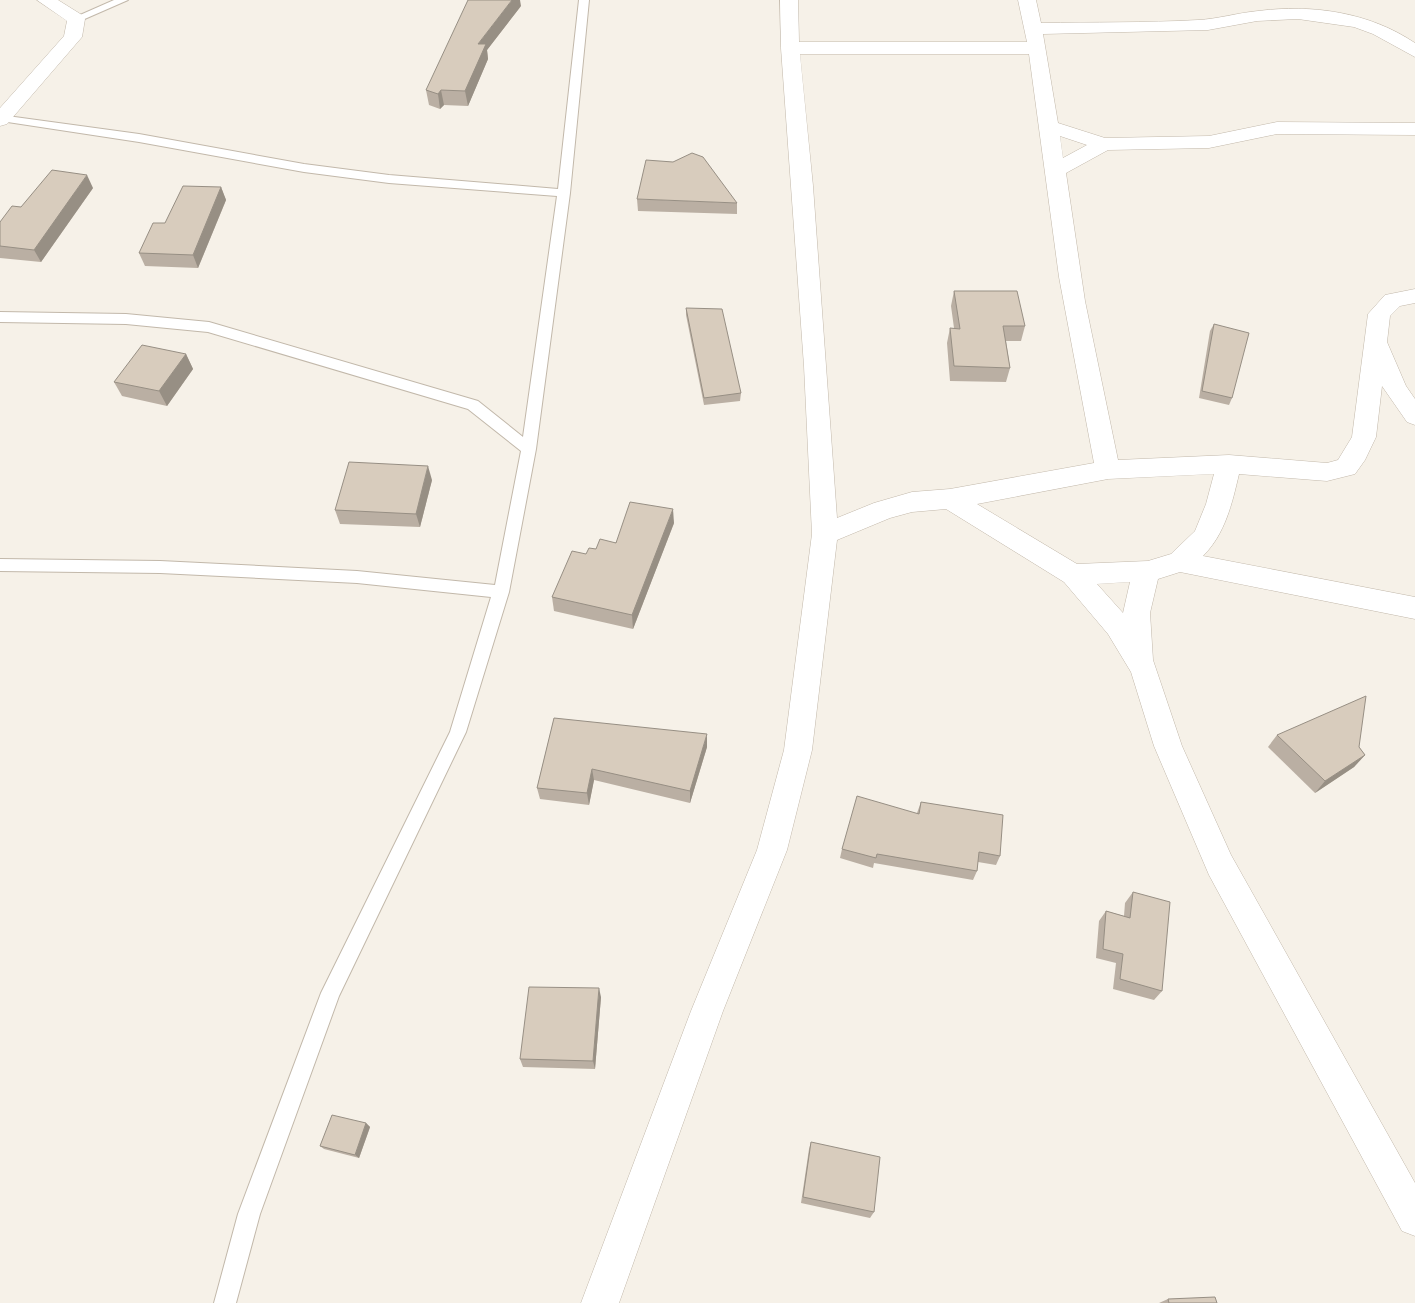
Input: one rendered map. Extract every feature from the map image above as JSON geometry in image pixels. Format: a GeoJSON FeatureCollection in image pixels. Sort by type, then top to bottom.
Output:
{"type":"FeatureCollection","features":[{"type":"Feature","properties":{"kind":"street"},"geometry":{"type":"LineString","coordinates":[[1,119],[73,37],[76,20],[46,0]]}},
{"type":"Feature","properties":{"kind":"street"},"geometry":{"type":"LineString","coordinates":[[600,1303],[707,1011],[772,850],[798,750],[826,534],[806,224],[790,48],[789,0]]}},
{"type":"Feature","properties":{"kind":"street"},"geometry":{"type":"LineString","coordinates":[[1026,0],[1056,170],[1070,277],[1108,470]]}},
{"type":"Feature","properties":{"kind":"street"},"geometry":{"type":"LineString","coordinates":[[790,48],[1034,38],[1208,25],[1256,16],[1319,14],[1362,23],[1397,38],[1415,51]]}},
{"type":"Feature","properties":{"kind":"street"},"geometry":{"type":"LineString","coordinates":[[1048,126],[1104,144],[1209,142],[1277,128],[1415,129]]}},
{"type":"Feature","properties":{"kind":"street"},"geometry":{"type":"LineString","coordinates":[[1056,170],[1104,144]]}},
{"type":"Feature","properties":{"kind":"street"},"geometry":{"type":"LineString","coordinates":[[826,534],[883,510],[912,502],[950,499],[1108,470],[1229,464],[1327,472],[1346,467],[1356,454],[1364,437],[1379,314],[1393,300],[1415,296]]}},
{"type":"Feature","properties":{"kind":"street"},"geometry":{"type":"LineString","coordinates":[[1376,340],[1394,389],[1415,416]]}},
{"type":"Feature","properties":{"kind":"street"},"geometry":{"type":"LineString","coordinates":[[1180,562],[1206,537],[1219,504],[1229,464]]}},
{"type":"Feature","properties":{"kind":"street"},"geometry":{"type":"LineString","coordinates":[[950,499],[1073,575],[1118,626],[1144,669]]}},
{"type":"Feature","properties":{"kind":"street"},"geometry":{"type":"LineString","coordinates":[[1073,575],[1148,571],[1180,562],[1415,608]]}},
{"type":"Feature","properties":{"kind":"street"},"geometry":{"type":"LineString","coordinates":[[1148,571],[1139,590],[1136,610],[1137,635],[1144,669],[1168,746],[1220,865],[1415,1218]]}},
{"type":"Feature","properties":{"kind":"lane"},"geometry":{"type":"LineString","coordinates":[[76,20],[101,4],[123,0]]}},
{"type":"Feature","properties":{"kind":"lane"},"geometry":{"type":"LineString","coordinates":[[225,1303],[249,1214],[330,993],[458,732],[501,592],[530,449],[564,192],[584,0]]}},
{"type":"Feature","properties":{"kind":"lane"},"geometry":{"type":"LineString","coordinates":[[1,119],[139,138],[304,168],[370,177],[564,192]]}},
{"type":"Feature","properties":{"kind":"lane"},"geometry":{"type":"LineString","coordinates":[[0,317],[126,319],[210,327],[336,366],[473,404],[530,449]]}},
{"type":"Feature","properties":{"kind":"lane"},"geometry":{"type":"LineString","coordinates":[[0,565],[160,567],[357,577],[501,592]]}},
{"type":"Feature","properties":{"kind":"building"},"geometry":{"type":"Polygon","coordinates":[[[468,0],[512,0],[478,44],[486,44],[465,91],[441,90],[438,94],[426,90],[468,0]]]}},
{"type":"Feature","properties":{"kind":"building"},"geometry":{"type":"Polygon","coordinates":[[[692,153],[703,157],[737,203],[637,199],[646,160],[673,162],[692,153]]]}},
{"type":"Feature","properties":{"kind":"building"},"geometry":{"type":"Polygon","coordinates":[[[52,170],[87,175],[34,250],[0,246],[0,222],[12,206],[21,207],[52,170]]]}},
{"type":"Feature","properties":{"kind":"building"},"geometry":{"type":"Polygon","coordinates":[[[183,186],[221,187],[193,255],[139,253],[153,223],[165,223],[183,186]]]}},
{"type":"Feature","properties":{"kind":"building"},"geometry":{"type":"Polygon","coordinates":[[[954,291],[1017,291],[1025,326],[1003,326],[1010,368],[954,366],[950,328],[960,329],[954,291]]]}},
{"type":"Feature","properties":{"kind":"building"},"geometry":{"type":"Polygon","coordinates":[[[686,308],[722,309],[741,393],[704,398],[686,308]]]}},
{"type":"Feature","properties":{"kind":"building"},"geometry":{"type":"Polygon","coordinates":[[[1214,324],[1249,333],[1232,398],[1202,391],[1214,324]]]}},
{"type":"Feature","properties":{"kind":"building"},"geometry":{"type":"Polygon","coordinates":[[[142,345],[186,354],[159,391],[114,382],[142,345]]]}},
{"type":"Feature","properties":{"kind":"building"},"geometry":{"type":"Polygon","coordinates":[[[349,462],[428,466],[416,514],[335,510],[349,462]]]}},
{"type":"Feature","properties":{"kind":"building"},"geometry":{"type":"Polygon","coordinates":[[[630,502],[673,509],[632,615],[552,597],[572,551],[586,554],[589,548],[596,549],[600,539],[616,543],[630,502]]]}},
{"type":"Feature","properties":{"kind":"building"},"geometry":{"type":"Polygon","coordinates":[[[1366,696],[1359,747],[1365,755],[1325,781],[1277,735],[1366,696]]]}},
{"type":"Feature","properties":{"kind":"building"},"geometry":{"type":"Polygon","coordinates":[[[554,718],[707,734],[690,791],[592,769],[587,793],[537,788],[554,718]]]}},
{"type":"Feature","properties":{"kind":"building"},"geometry":{"type":"Polygon","coordinates":[[[857,796],[919,814],[921,802],[1003,815],[1000,856],[979,852],[977,871],[877,854],[876,858],[842,849],[857,796]]]}},
{"type":"Feature","properties":{"kind":"building"},"geometry":{"type":"Polygon","coordinates":[[[1133,892],[1170,902],[1162,991],[1120,979],[1123,954],[1103,949],[1106,911],[1130,918],[1133,892]]]}},
{"type":"Feature","properties":{"kind":"building"},"geometry":{"type":"Polygon","coordinates":[[[529,987],[599,988],[593,1061],[520,1059],[529,987]]]}},
{"type":"Feature","properties":{"kind":"building"},"geometry":{"type":"Polygon","coordinates":[[[332,1115],[366,1123],[355,1155],[320,1146],[332,1115]]]}},
{"type":"Feature","properties":{"kind":"building"},"geometry":{"type":"Polygon","coordinates":[[[811,1142],[880,1157],[874,1212],[803,1197],[811,1142]]]}},
{"type":"Feature","properties":{"kind":"building"},"geometry":{"type":"Polygon","coordinates":[[[1215,1297],[1217,1303],[1169,1303],[1168,1299],[1215,1297]]]}}]}
